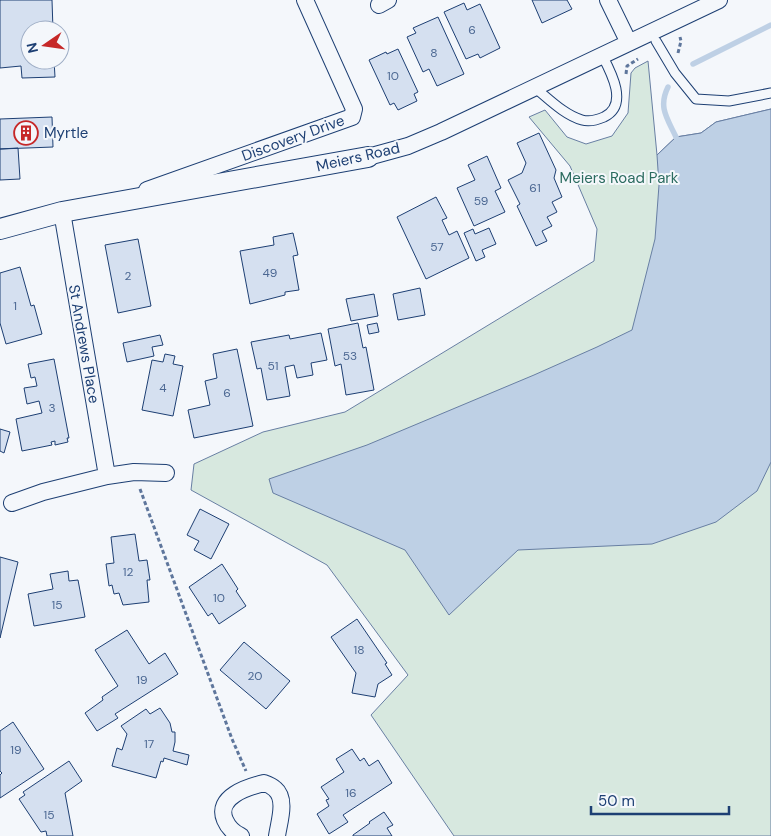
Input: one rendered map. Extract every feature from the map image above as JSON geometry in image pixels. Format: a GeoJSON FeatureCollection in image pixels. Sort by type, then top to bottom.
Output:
{"type":"FeatureCollection","features":[{"type":"Feature","properties":{"kind":"street","name":"Discovery Drive"},"geometry":{"type":"LineString","coordinates":[[115,202],[352,116],[354,109],[305,0]]}},
{"type":"Feature","properties":{"kind":"street"},"geometry":{"type":"LineString","coordinates":[[608,0],[628,41]]}},
{"type":"Feature","properties":{"kind":"street","name":"Meiers Road"},"geometry":{"type":"LineString","coordinates":[[0,229],[62,212],[368,157],[416,142],[719,0]]}},
{"type":"Feature","properties":{"kind":"street","name":"St Andrews Place"},"geometry":{"type":"LineString","coordinates":[[62,212],[107,476]]}},
{"type":"Feature","properties":{"kind":"street"},"geometry":{"type":"LineString","coordinates":[[12,503],[44,492],[107,476],[134,472],[166,474]]}},
{"type":"Feature","properties":{"kind":"street"},"geometry":{"type":"LineString","coordinates":[[241,836],[236,834],[225,820],[222,812],[227,800],[241,790],[264,782],[276,789],[282,804],[277,836]]}},
{"type":"Feature","properties":{"kind":"lane"},"geometry":{"type":"LineString","coordinates":[[657,44],[675,73],[696,99],[729,101],[771,93]]}},
{"type":"Feature","properties":{"kind":"lane"},"geometry":{"type":"LineString","coordinates":[[533,87],[567,113],[582,120],[595,121],[610,114],[616,106],[617,92],[613,76],[602,55]]}},
{"type":"Feature","properties":{"kind":"path"},"geometry":{"type":"LineString","coordinates":[[625,79],[627,66],[657,44],[679,34]]}},
{"type":"Feature","properties":{"kind":"path"},"geometry":{"type":"LineString","coordinates":[[144,500],[232,739],[248,777]]}},
{"type":"Feature","properties":{"kind":"green space","name":"Meiers Road Park"},"geometry":{"type":"Polygon","coordinates":[[[648,61],[657,155],[676,137],[701,133],[716,122],[771,109],[771,836],[454,836],[371,715],[408,675],[327,565],[191,490],[194,464],[263,432],[345,412],[594,261],[597,229],[570,166],[529,117],[545,110],[567,137],[586,144],[612,136],[628,113],[631,73],[635,68],[648,61]]]}},
{"type":"Feature","properties":{"kind":"water"},"geometry":{"type":"Polygon","coordinates":[[[771,109],[771,462],[757,491],[716,522],[652,544],[518,550],[449,615],[405,550],[273,493],[269,479],[367,445],[534,375],[632,330],[655,239],[659,185],[657,155],[676,137],[701,133],[716,122],[771,109]]]}},
{"type":"Feature","properties":{"kind":"building"},"geometry":{"type":"Polygon","coordinates":[[[0,0],[52,0],[53,20],[20,20],[20,66],[0,68],[0,0]]]}},
{"type":"Feature","properties":{"kind":"building"},"geometry":{"type":"Polygon","coordinates":[[[532,0],[567,0],[572,9],[542,23],[532,0]]]}},
{"type":"Feature","properties":{"kind":"building"},"geometry":{"type":"Polygon","coordinates":[[[464,3],[467,10],[480,4],[500,48],[480,58],[478,54],[466,59],[444,12],[464,3]]]}},
{"type":"Feature","properties":{"kind":"building"},"geometry":{"type":"Polygon","coordinates":[[[438,17],[464,74],[437,86],[429,69],[423,72],[407,37],[416,33],[413,28],[438,17]]]}},
{"type":"Feature","properties":{"kind":"building"},"geometry":{"type":"Polygon","coordinates":[[[398,49],[418,92],[414,94],[417,101],[398,110],[394,103],[390,105],[369,60],[398,49]]]}},
{"type":"Feature","properties":{"kind":"building"},"geometry":{"type":"Polygon","coordinates":[[[21,70],[55,70],[55,77],[22,78],[21,70]]]}},
{"type":"Feature","properties":{"kind":"building","name":"Myrtle"},"geometry":{"type":"Polygon","coordinates":[[[52,117],[53,147],[0,149],[0,119],[52,117]]]}},
{"type":"Feature","properties":{"kind":"building"},"geometry":{"type":"Polygon","coordinates":[[[539,133],[556,170],[554,178],[562,197],[552,202],[557,212],[547,217],[552,226],[542,231],[547,241],[536,246],[517,206],[520,204],[508,180],[522,173],[526,163],[517,143],[539,133]]]}},
{"type":"Feature","properties":{"kind":"building"},"geometry":{"type":"Polygon","coordinates":[[[18,148],[20,179],[0,180],[0,149],[18,148]]]}},
{"type":"Feature","properties":{"kind":"building"},"geometry":{"type":"Polygon","coordinates":[[[487,156],[501,188],[495,191],[505,212],[474,226],[457,188],[475,180],[468,165],[487,156]]]}},
{"type":"Feature","properties":{"kind":"building"},"geometry":{"type":"Polygon","coordinates":[[[436,197],[447,218],[442,220],[449,235],[457,231],[469,258],[426,279],[397,217],[436,197]]]}},
{"type":"Feature","properties":{"kind":"building"},"geometry":{"type":"Polygon","coordinates":[[[489,228],[496,244],[482,250],[485,257],[476,261],[464,233],[473,229],[475,234],[489,228]]]}},
{"type":"Feature","properties":{"kind":"building"},"geometry":{"type":"Polygon","coordinates":[[[293,233],[298,255],[293,256],[299,290],[285,292],[285,295],[250,304],[240,251],[274,245],[273,237],[293,233]]]}},
{"type":"Feature","properties":{"kind":"building"},"geometry":{"type":"Polygon","coordinates":[[[138,239],[151,306],[118,313],[105,245],[138,239]]]}},
{"type":"Feature","properties":{"kind":"building"},"geometry":{"type":"Polygon","coordinates":[[[20,267],[31,306],[34,305],[42,334],[6,344],[0,323],[0,273],[20,267]]]}},
{"type":"Feature","properties":{"kind":"building"},"geometry":{"type":"Polygon","coordinates":[[[420,288],[425,315],[398,320],[393,294],[420,288]]]}},
{"type":"Feature","properties":{"kind":"building"},"geometry":{"type":"Polygon","coordinates":[[[374,294],[378,316],[351,321],[346,299],[374,294]]]}},
{"type":"Feature","properties":{"kind":"building"},"geometry":{"type":"Polygon","coordinates":[[[358,323],[363,348],[366,347],[374,390],[346,395],[341,364],[335,366],[328,329],[358,323]]]}},
{"type":"Feature","properties":{"kind":"building"},"geometry":{"type":"Polygon","coordinates":[[[377,323],[379,332],[369,334],[367,325],[377,323]]]}},
{"type":"Feature","properties":{"kind":"building"},"geometry":{"type":"Polygon","coordinates":[[[321,333],[327,360],[311,363],[313,375],[297,378],[294,365],[285,367],[290,396],[267,400],[261,368],[257,369],[251,342],[289,335],[290,339],[321,333]]]}},
{"type":"Feature","properties":{"kind":"building"},"geometry":{"type":"Polygon","coordinates":[[[160,335],[163,345],[152,347],[154,356],[127,362],[123,343],[160,335]]]}},
{"type":"Feature","properties":{"kind":"building"},"geometry":{"type":"Polygon","coordinates":[[[237,349],[253,426],[194,438],[188,410],[210,405],[205,381],[217,378],[213,354],[237,349]]]}},
{"type":"Feature","properties":{"kind":"building"},"geometry":{"type":"Polygon","coordinates":[[[165,354],[175,356],[173,364],[183,366],[173,416],[142,410],[152,360],[163,362],[165,354]]]}},
{"type":"Feature","properties":{"kind":"building"},"geometry":{"type":"Polygon","coordinates":[[[54,359],[69,438],[67,438],[68,442],[55,445],[55,441],[51,442],[52,445],[22,451],[16,419],[42,413],[39,401],[27,404],[24,388],[37,386],[35,377],[31,378],[28,364],[54,359]]]}},
{"type":"Feature","properties":{"kind":"building"},"geometry":{"type":"Polygon","coordinates":[[[0,429],[10,432],[4,453],[0,451],[0,429]]]}},
{"type":"Feature","properties":{"kind":"building"},"geometry":{"type":"Polygon","coordinates":[[[200,509],[229,524],[211,559],[194,550],[199,541],[187,535],[200,509]]]}},
{"type":"Feature","properties":{"kind":"building"},"geometry":{"type":"Polygon","coordinates":[[[135,534],[139,561],[147,560],[150,580],[147,580],[149,602],[123,605],[119,593],[114,594],[112,585],[109,586],[106,564],[114,563],[111,537],[135,534]]]}},
{"type":"Feature","properties":{"kind":"building"},"geometry":{"type":"Polygon","coordinates":[[[0,557],[18,562],[0,638],[0,557]]]}},
{"type":"Feature","properties":{"kind":"building"},"geometry":{"type":"Polygon","coordinates":[[[222,564],[246,606],[219,624],[212,613],[208,616],[189,587],[222,564]]]}},
{"type":"Feature","properties":{"kind":"building"},"geometry":{"type":"Polygon","coordinates":[[[68,571],[69,581],[78,580],[85,617],[34,626],[28,594],[53,589],[50,574],[68,571]]]}},
{"type":"Feature","properties":{"kind":"building"},"geometry":{"type":"Polygon","coordinates":[[[357,619],[387,663],[385,664],[392,675],[378,684],[375,697],[352,693],[356,673],[331,637],[357,619]]]}},
{"type":"Feature","properties":{"kind":"building"},"geometry":{"type":"Polygon","coordinates":[[[127,630],[149,664],[165,653],[178,674],[115,714],[118,718],[97,731],[85,713],[103,700],[102,697],[118,686],[95,650],[127,630]]]}},
{"type":"Feature","properties":{"kind":"building"},"geometry":{"type":"Polygon","coordinates":[[[244,642],[290,681],[266,709],[220,670],[244,642]]]}},
{"type":"Feature","properties":{"kind":"building"},"geometry":{"type":"Polygon","coordinates":[[[160,708],[170,723],[172,732],[175,732],[173,751],[189,755],[187,765],[164,758],[163,762],[161,761],[156,778],[112,766],[117,748],[122,750],[127,734],[121,726],[146,709],[150,714],[160,708]]]}},
{"type":"Feature","properties":{"kind":"building"},"geometry":{"type":"Polygon","coordinates":[[[13,722],[44,769],[0,798],[0,775],[2,773],[0,771],[0,731],[13,722]]]}},
{"type":"Feature","properties":{"kind":"building"},"geometry":{"type":"Polygon","coordinates":[[[352,749],[360,761],[364,758],[369,766],[378,760],[392,783],[343,815],[348,822],[329,834],[317,814],[329,806],[326,800],[329,799],[321,787],[344,772],[336,759],[352,749]]]}},
{"type":"Feature","properties":{"kind":"building"},"geometry":{"type":"Polygon","coordinates":[[[69,761],[82,781],[65,793],[73,836],[47,836],[46,831],[41,832],[19,799],[25,795],[23,792],[69,761]]]}},
{"type":"Feature","properties":{"kind":"building"},"geometry":{"type":"Polygon","coordinates":[[[384,812],[393,825],[387,828],[392,836],[353,836],[369,822],[384,812]]]}},
{"type":"Feature","properties":{"kind":"waterway"},"geometry":{"type":"LineString","coordinates":[[693,64],[771,25]]}},
{"type":"Feature","properties":{"kind":"waterway"},"geometry":{"type":"LineString","coordinates":[[668,87],[665,94],[664,107],[676,137]]}},
{"type":"Feature","properties":{"kind":"place","name":"Myrtle"},"geometry":{"type":"Point","coordinates":[26,133]}}]}
